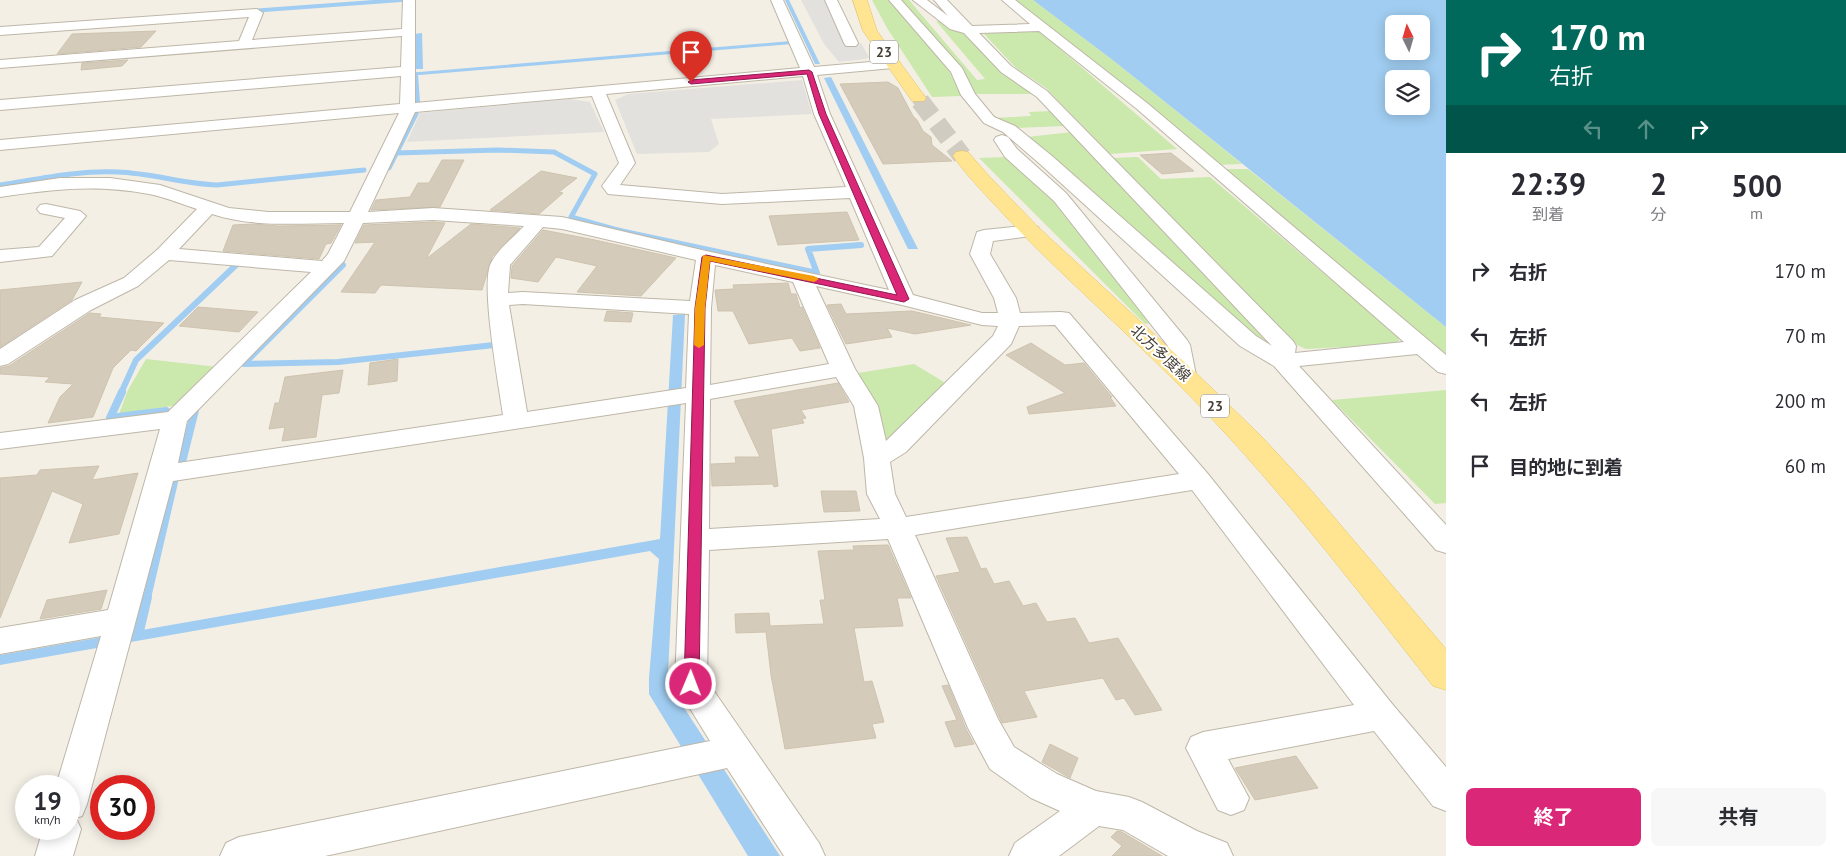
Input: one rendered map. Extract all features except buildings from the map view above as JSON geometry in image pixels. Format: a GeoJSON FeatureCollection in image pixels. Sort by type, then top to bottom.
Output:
{"type":"FeatureCollection","features":[{"type":"Feature","properties":{"kind":"main road","name":"23"},"geometry":{"type":"LineString","coordinates":[[860,0],[870,31],[918,98]]}},
{"type":"Feature","properties":{"kind":"main road","name":"北方多度線"},"geometry":{"type":"LineString","coordinates":[[962,156],[982,180],[1031,231],[1184,375],[1252,442],[1300,496],[1446,675]]}},
{"type":"Feature","properties":{"kind":"street"},"geometry":{"type":"LineString","coordinates":[[77,775],[162,474],[175,419],[336,257],[407,114],[409,0]]}},
{"type":"Feature","properties":{"kind":"street"},"geometry":{"type":"LineString","coordinates":[[777,0],[809,72],[822,114],[904,299]]}},
{"type":"Feature","properties":{"kind":"street"},"geometry":{"type":"LineString","coordinates":[[831,0],[851,43]]}},
{"type":"Feature","properties":{"kind":"street"},"geometry":{"type":"LineString","coordinates":[[895,0],[957,71],[968,95],[989,120],[1011,153],[1060,197],[1179,345],[1184,375]]}},
{"type":"Feature","properties":{"kind":"street"},"geometry":{"type":"LineString","coordinates":[[919,0],[954,26],[969,30],[1040,27]]}},
{"type":"Feature","properties":{"kind":"street"},"geometry":{"type":"LineString","coordinates":[[940,0],[1006,69],[1042,94],[1285,346],[1282,361]]}},
{"type":"Feature","properties":{"kind":"street"},"geometry":{"type":"LineString","coordinates":[[1008,0],[1142,106],[1446,367]]}},
{"type":"Feature","properties":{"kind":"street"},"geometry":{"type":"LineString","coordinates":[[0,31],[256,13],[244,45]]}},
{"type":"Feature","properties":{"kind":"street"},"geometry":{"type":"LineString","coordinates":[[144,52],[170,19]]}},
{"type":"Feature","properties":{"kind":"street"},"geometry":{"type":"LineString","coordinates":[[1,65],[409,32]]}},
{"type":"Feature","properties":{"kind":"street"},"geometry":{"type":"LineString","coordinates":[[0,145],[893,64]]}},
{"type":"Feature","properties":{"kind":"street"},"geometry":{"type":"LineString","coordinates":[[0,106],[408,74]]}},
{"type":"Feature","properties":{"kind":"street"},"geometry":{"type":"LineString","coordinates":[[116,81],[154,78]]}},
{"type":"Feature","properties":{"kind":"street"},"geometry":{"type":"LineString","coordinates":[[597,91],[627,163],[612,186],[614,190],[722,199],[856,192]]}},
{"type":"Feature","properties":{"kind":"street"},"geometry":{"type":"LineString","coordinates":[[989,120],[1009,129],[1046,160],[1248,341],[1282,361],[1446,543]]}},
{"type":"Feature","properties":{"kind":"street"},"geometry":{"type":"LineString","coordinates":[[0,192],[60,183],[110,182],[154,189],[227,212],[268,218],[356,218],[433,214],[562,223],[706,257],[904,299],[982,319],[1061,318],[1199,480],[1381,715],[1446,794]]}},
{"type":"Feature","properties":{"kind":"street"},"geometry":{"type":"LineString","coordinates":[[0,359],[83,305],[131,282],[164,254],[210,206]]}},
{"type":"Feature","properties":{"kind":"street"},"geometry":{"type":"LineString","coordinates":[[0,256],[46,252],[77,216],[46,209]]}},
{"type":"Feature","properties":{"kind":"street"},"geometry":{"type":"LineString","coordinates":[[516,420],[498,300],[498,272],[500,264],[540,221]]}},
{"type":"Feature","properties":{"kind":"street"},"geometry":{"type":"LineString","coordinates":[[878,458],[897,446],[1003,338],[1011,320],[1005,298],[980,254],[984,236],[1031,231]]}},
{"type":"Feature","properties":{"kind":"street"},"geometry":{"type":"LineString","coordinates":[[164,254],[326,267]]}},
{"type":"Feature","properties":{"kind":"street"},"geometry":{"type":"LineString","coordinates":[[706,257],[693,395],[694,540],[691,684],[728,752],[806,856]]}},
{"type":"Feature","properties":{"kind":"street"},"geometry":{"type":"LineString","coordinates":[[801,276],[843,369],[866,406],[878,458],[881,494],[898,528],[985,728],[1002,758],[1044,786],[1094,808],[1129,814],[1186,846],[1214,856]]}},
{"type":"Feature","properties":{"kind":"street"},"geometry":{"type":"LineString","coordinates":[[498,300],[523,298],[700,308]]}},
{"type":"Feature","properties":{"kind":"street"},"geometry":{"type":"LineString","coordinates":[[1282,361],[1421,347]]}},
{"type":"Feature","properties":{"kind":"street"},"geometry":{"type":"LineString","coordinates":[[162,474],[693,395],[843,369]]}},
{"type":"Feature","properties":{"kind":"street"},"geometry":{"type":"LineString","coordinates":[[0,441],[175,419]]}},
{"type":"Feature","properties":{"kind":"street"},"geometry":{"type":"LineString","coordinates":[[694,540],[898,528],[1199,480]]}},
{"type":"Feature","properties":{"kind":"street"},"geometry":{"type":"LineString","coordinates":[[0,642],[117,634]]}},
{"type":"Feature","properties":{"kind":"street"},"geometry":{"type":"LineString","coordinates":[[1231,798],[1203,748],[1381,715]]}},
{"type":"Feature","properties":{"kind":"street"},"geometry":{"type":"LineString","coordinates":[[239,856],[728,752]]}},
{"type":"Feature","properties":{"kind":"street"},"geometry":{"type":"LineString","coordinates":[[1028,856],[1094,808]]}},
{"type":"Feature","properties":{"kind":"street"},"geometry":{"type":"LineString","coordinates":[[54,856],[59,840]]}},
{"type":"Feature","properties":{"kind":"green space"},"geometry":{"type":"Polygon","coordinates":[[[872,0],[891,0],[949,71],[961,96],[932,97],[887,28],[872,0]]]}},
{"type":"Feature","properties":{"kind":"green space"},"geometry":{"type":"Polygon","coordinates":[[[900,0],[909,0],[977,80],[985,79],[936,21],[947,23],[973,39],[1034,94],[974,94],[900,0]]]}},
{"type":"Feature","properties":{"kind":"green space"},"geometry":{"type":"Polygon","coordinates":[[[1014,0],[1033,0],[1114,61],[1242,164],[1215,165],[1014,0]]]}},
{"type":"Feature","properties":{"kind":"green space"},"geometry":{"type":"Polygon","coordinates":[[[1039,31],[1177,149],[1110,154],[1046,88],[1016,68],[984,34],[987,32],[1039,31]]]}},
{"type":"Feature","properties":{"kind":"green space"},"geometry":{"type":"Polygon","coordinates":[[[1051,111],[1065,126],[1016,128],[993,118],[1031,116],[1029,112],[1051,111]]]}},
{"type":"Feature","properties":{"kind":"green space"},"geometry":{"type":"Polygon","coordinates":[[[1072,132],[1238,308],[1264,339],[1260,341],[1027,137],[1072,132]]]}},
{"type":"Feature","properties":{"kind":"green space"},"geometry":{"type":"Polygon","coordinates":[[[1007,157],[1050,196],[1151,323],[1145,324],[979,158],[1007,157]]]}},
{"type":"Feature","properties":{"kind":"green space"},"geometry":{"type":"Polygon","coordinates":[[[1138,157],[1161,179],[1210,177],[1400,338],[1397,344],[1306,349],[1297,345],[1113,158],[1138,157]]]}},
{"type":"Feature","properties":{"kind":"green space"},"geometry":{"type":"Polygon","coordinates":[[[1220,169],[1248,169],[1446,327],[1446,357],[1220,169]]]}},
{"type":"Feature","properties":{"kind":"green space"},"geometry":{"type":"Polygon","coordinates":[[[146,359],[218,367],[179,405],[119,414],[128,390],[146,359]]]}},
{"type":"Feature","properties":{"kind":"green space"},"geometry":{"type":"Polygon","coordinates":[[[914,364],[944,382],[937,394],[886,445],[852,374],[914,364]]]}},
{"type":"Feature","properties":{"kind":"green space"},"geometry":{"type":"Polygon","coordinates":[[[1446,390],[1446,503],[1435,504],[1332,400],[1446,390]]]}},
{"type":"Feature","properties":{"kind":"shaded area"},"geometry":{"type":"Polygon","coordinates":[[[801,0],[826,0],[846,43],[861,43],[869,57],[839,62],[824,44],[801,0]]]}},
{"type":"Feature","properties":{"kind":"shaded area"},"geometry":{"type":"Polygon","coordinates":[[[802,80],[812,114],[711,119],[719,144],[709,152],[637,154],[615,100],[628,94],[802,80]]]}},
{"type":"Feature","properties":{"kind":"shaded area"},"geometry":{"type":"Polygon","coordinates":[[[570,99],[590,102],[604,132],[407,142],[420,113],[570,99]]]}},
{"type":"Feature","properties":{"kind":"water"},"geometry":{"type":"Polygon","coordinates":[[[785,0],[789,0],[820,64],[815,64],[785,0]]]}},
{"type":"Feature","properties":{"kind":"water"},"geometry":{"type":"Polygon","coordinates":[[[1033,0],[1446,0],[1446,327],[1114,61],[1033,0]]]}},
{"type":"Feature","properties":{"kind":"water"},"geometry":{"type":"Polygon","coordinates":[[[422,33],[423,69],[414,69],[414,34],[422,33]]]}},
{"type":"Feature","properties":{"kind":"water"},"geometry":{"type":"Polygon","coordinates":[[[791,41],[792,44],[0,110],[0,107],[791,41]]]}},
{"type":"Feature","properties":{"kind":"water"},"geometry":{"type":"Polygon","coordinates":[[[831,77],[918,249],[908,249],[824,78],[831,77]]]}},
{"type":"Feature","properties":{"kind":"water"},"geometry":{"type":"Polygon","coordinates":[[[685,314],[668,675],[672,689],[780,856],[748,856],[649,694],[659,559],[650,551],[0,665],[0,655],[660,539],[673,315],[685,314]]]}},
{"type":"Feature","properties":{"kind":"waterway"},"geometry":{"type":"LineString","coordinates":[[250,11],[401,0]]}},
{"type":"Feature","properties":{"kind":"waterway"},"geometry":{"type":"LineString","coordinates":[[416,74],[418,102]]}},
{"type":"Feature","properties":{"kind":"waterway"},"geometry":{"type":"LineString","coordinates":[[397,153],[416,114]]}},
{"type":"Feature","properties":{"kind":"waterway"},"geometry":{"type":"LineString","coordinates":[[397,153],[498,150],[554,152],[595,174],[571,217],[621,231]]}},
{"type":"Feature","properties":{"kind":"waterway"},"geometry":{"type":"LineString","coordinates":[[389,168],[397,153]]}},
{"type":"Feature","properties":{"kind":"waterway"},"geometry":{"type":"LineString","coordinates":[[0,185],[88,172],[143,174],[192,183],[217,185],[364,170]]}},
{"type":"Feature","properties":{"kind":"waterway"},"geometry":{"type":"LineString","coordinates":[[615,230],[817,273],[808,249],[861,245]]}},
{"type":"Feature","properties":{"kind":"waterway"},"geometry":{"type":"LineString","coordinates":[[121,393],[136,360],[236,265]]}},
{"type":"Feature","properties":{"kind":"waterway"},"geometry":{"type":"LineString","coordinates":[[343,265],[244,364],[338,362],[494,345]]}},
{"type":"Feature","properties":{"kind":"waterway"},"geometry":{"type":"LineString","coordinates":[[122,392],[110,418],[166,411]]}},
{"type":"Feature","properties":{"kind":"waterway"},"geometry":{"type":"LineString","coordinates":[[182,462],[195,410]]}},
{"type":"Feature","properties":{"kind":"waterway"},"geometry":{"type":"LineString","coordinates":[[147,598],[174,482]]}},
{"type":"Feature","properties":{"kind":"waterway"},"geometry":{"type":"LineString","coordinates":[[139,631],[147,597]]}},
{"type":"Feature","properties":{"kind":"tunnel"},"geometry":{"type":"LineString","coordinates":[[918,98],[921,102]]}},
{"type":"Feature","properties":{"kind":"tunnel"},"geometry":{"type":"LineString","coordinates":[[920,101],[962,156]]}},
{"type":"Feature","properties":{"kind":"slow traffic"},"geometry":{"type":"LineString","coordinates":[[699,345],[700,308],[706,257],[814,279]]}},
{"type":"Feature","properties":{"kind":"route"},"geometry":{"type":"LineString","coordinates":[[691,82],[809,72],[822,114],[904,299],[706,257],[700,308],[691,684]]}}]}
